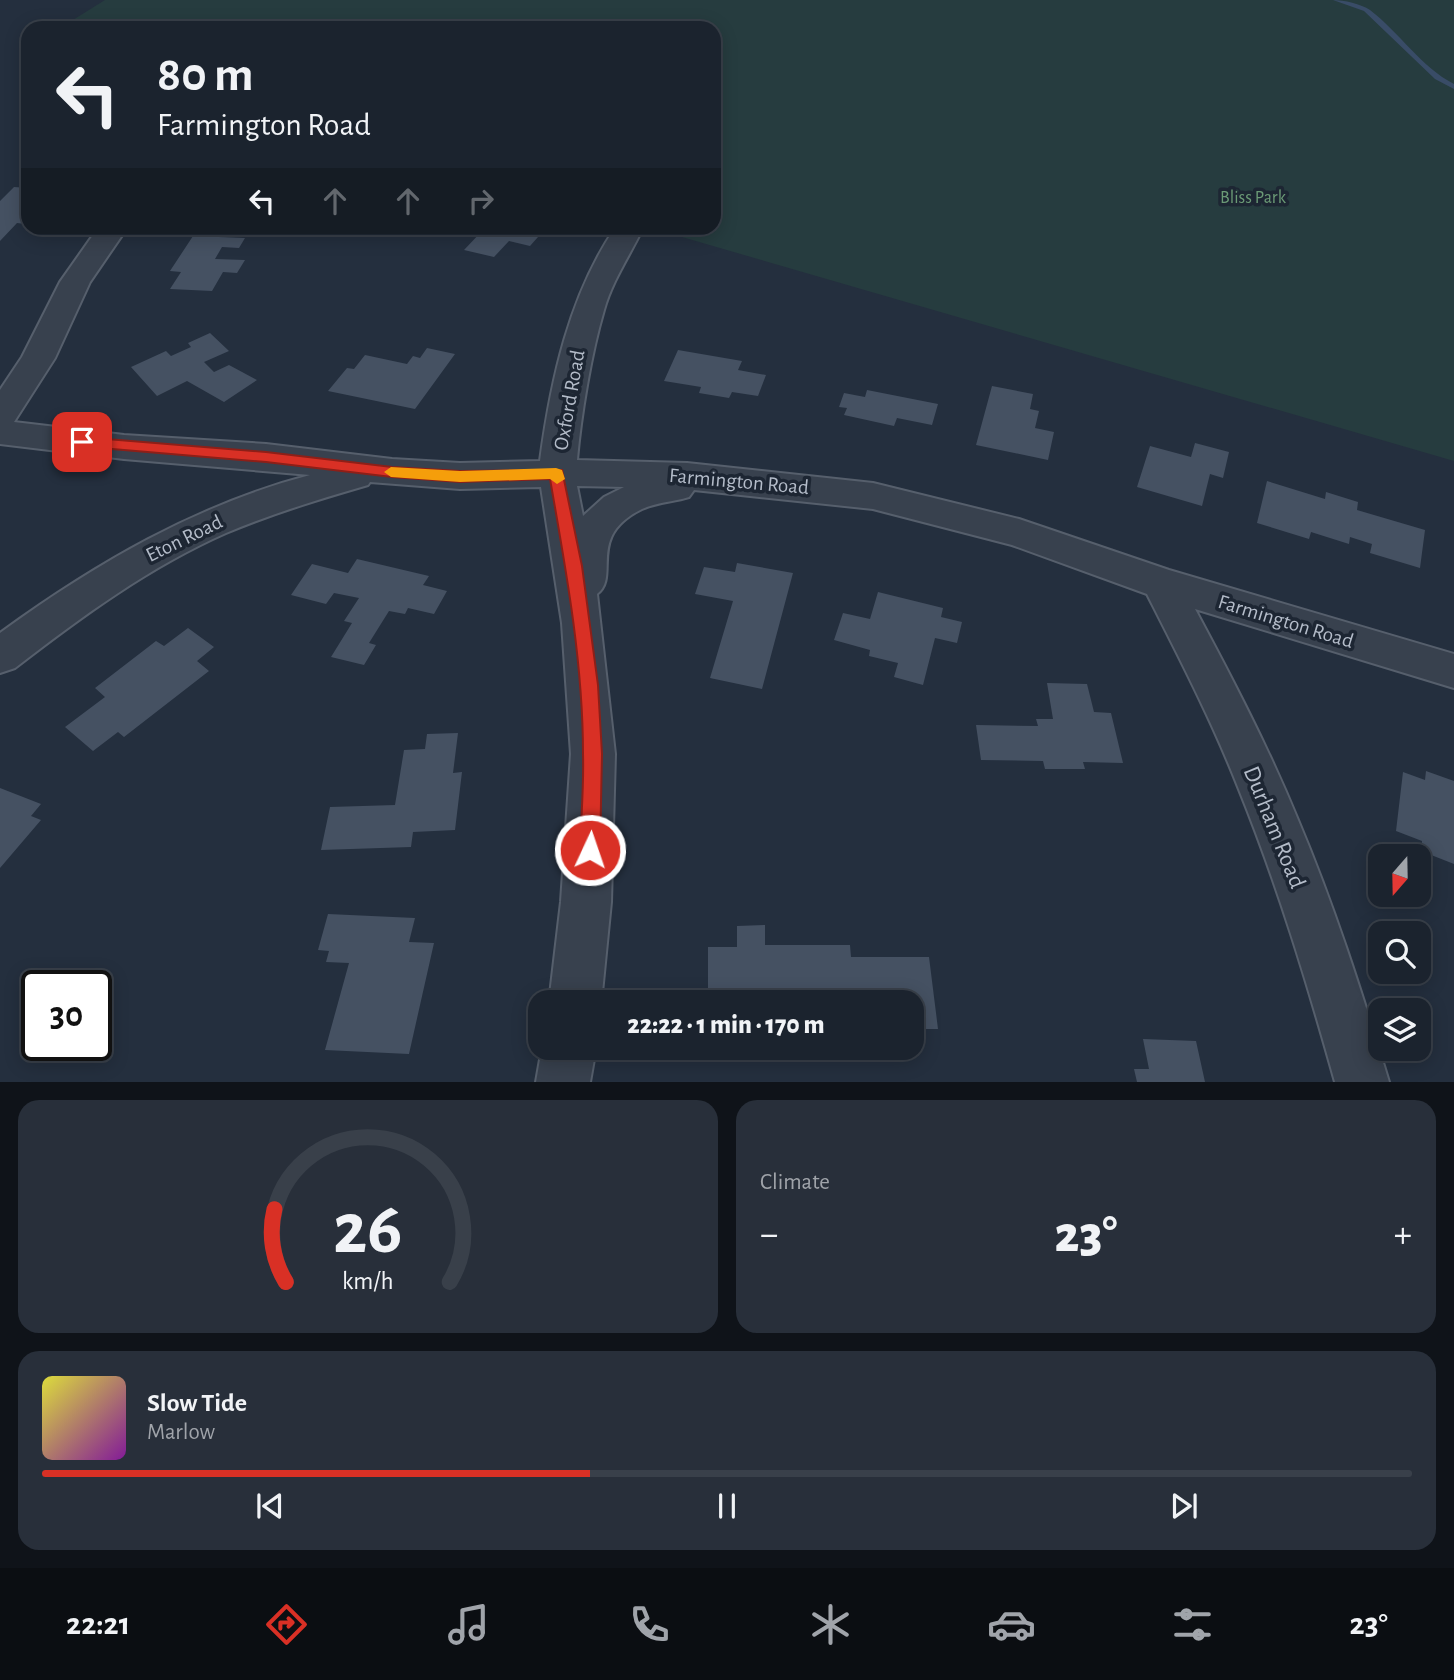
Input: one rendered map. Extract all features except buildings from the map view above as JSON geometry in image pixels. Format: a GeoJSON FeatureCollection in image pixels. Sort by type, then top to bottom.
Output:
{"type":"FeatureCollection","features":[{"type":"Feature","properties":{"kind":"street"},"geometry":{"type":"LineString","coordinates":[[0,416],[38,358],[75,282],[107,235]]}},
{"type":"Feature","properties":{"kind":"street","name":"Oxford Road"},"geometry":{"type":"LineString","coordinates":[[576,990],[586,901],[593,766],[589,685],[582,623],[556,474],[562,432],[588,310],[606,266],[625,235]]}},
{"type":"Feature","properties":{"kind":"street","name":"Farmington Road"},"geometry":{"type":"LineString","coordinates":[[0,432],[124,447],[266,457],[392,472],[460,476],[687,476],[873,496],[953,514],[1070,549],[1162,583],[1454,671]]}},
{"type":"Feature","properties":{"kind":"street","name":"Eton Road"},"geometry":{"type":"LineString","coordinates":[[0,656],[108,577],[212,522],[311,486],[358,475],[392,472]]}},
{"type":"Feature","properties":{"kind":"street","name":"Oxford Road"},"geometry":{"type":"LineString","coordinates":[[582,623],[591,534],[613,509],[650,489],[751,481]]}},
{"type":"Feature","properties":{"kind":"street","name":"Durham Road"},"geometry":{"type":"LineString","coordinates":[[1162,583],[1222,703],[1290,859],[1323,954],[1362,1082]]}},
{"type":"Feature","properties":{"kind":"street"},"geometry":{"type":"LineString","coordinates":[[564,1082],[567,1060]]}},
{"type":"Feature","properties":{"kind":"green space","name":"Bliss Park"},"geometry":{"type":"Polygon","coordinates":[[[105,0],[1454,0],[1454,461],[675,235],[721,235],[721,21],[71,21],[105,0]]]}},
{"type":"Feature","properties":{"kind":"waterway"},"geometry":{"type":"LineString","coordinates":[[1336,0],[1366,10],[1437,78],[1454,87]]}},
{"type":"Feature","properties":{"kind":"slow traffic"},"geometry":{"type":"LineString","coordinates":[[391,472],[460,476],[556,474],[557,479]]}},
{"type":"Feature","properties":{"kind":"route"},"geometry":{"type":"LineString","coordinates":[[82,442],[266,457],[392,472],[460,476],[556,474],[582,623],[589,685],[593,754],[590,850]]}}]}
